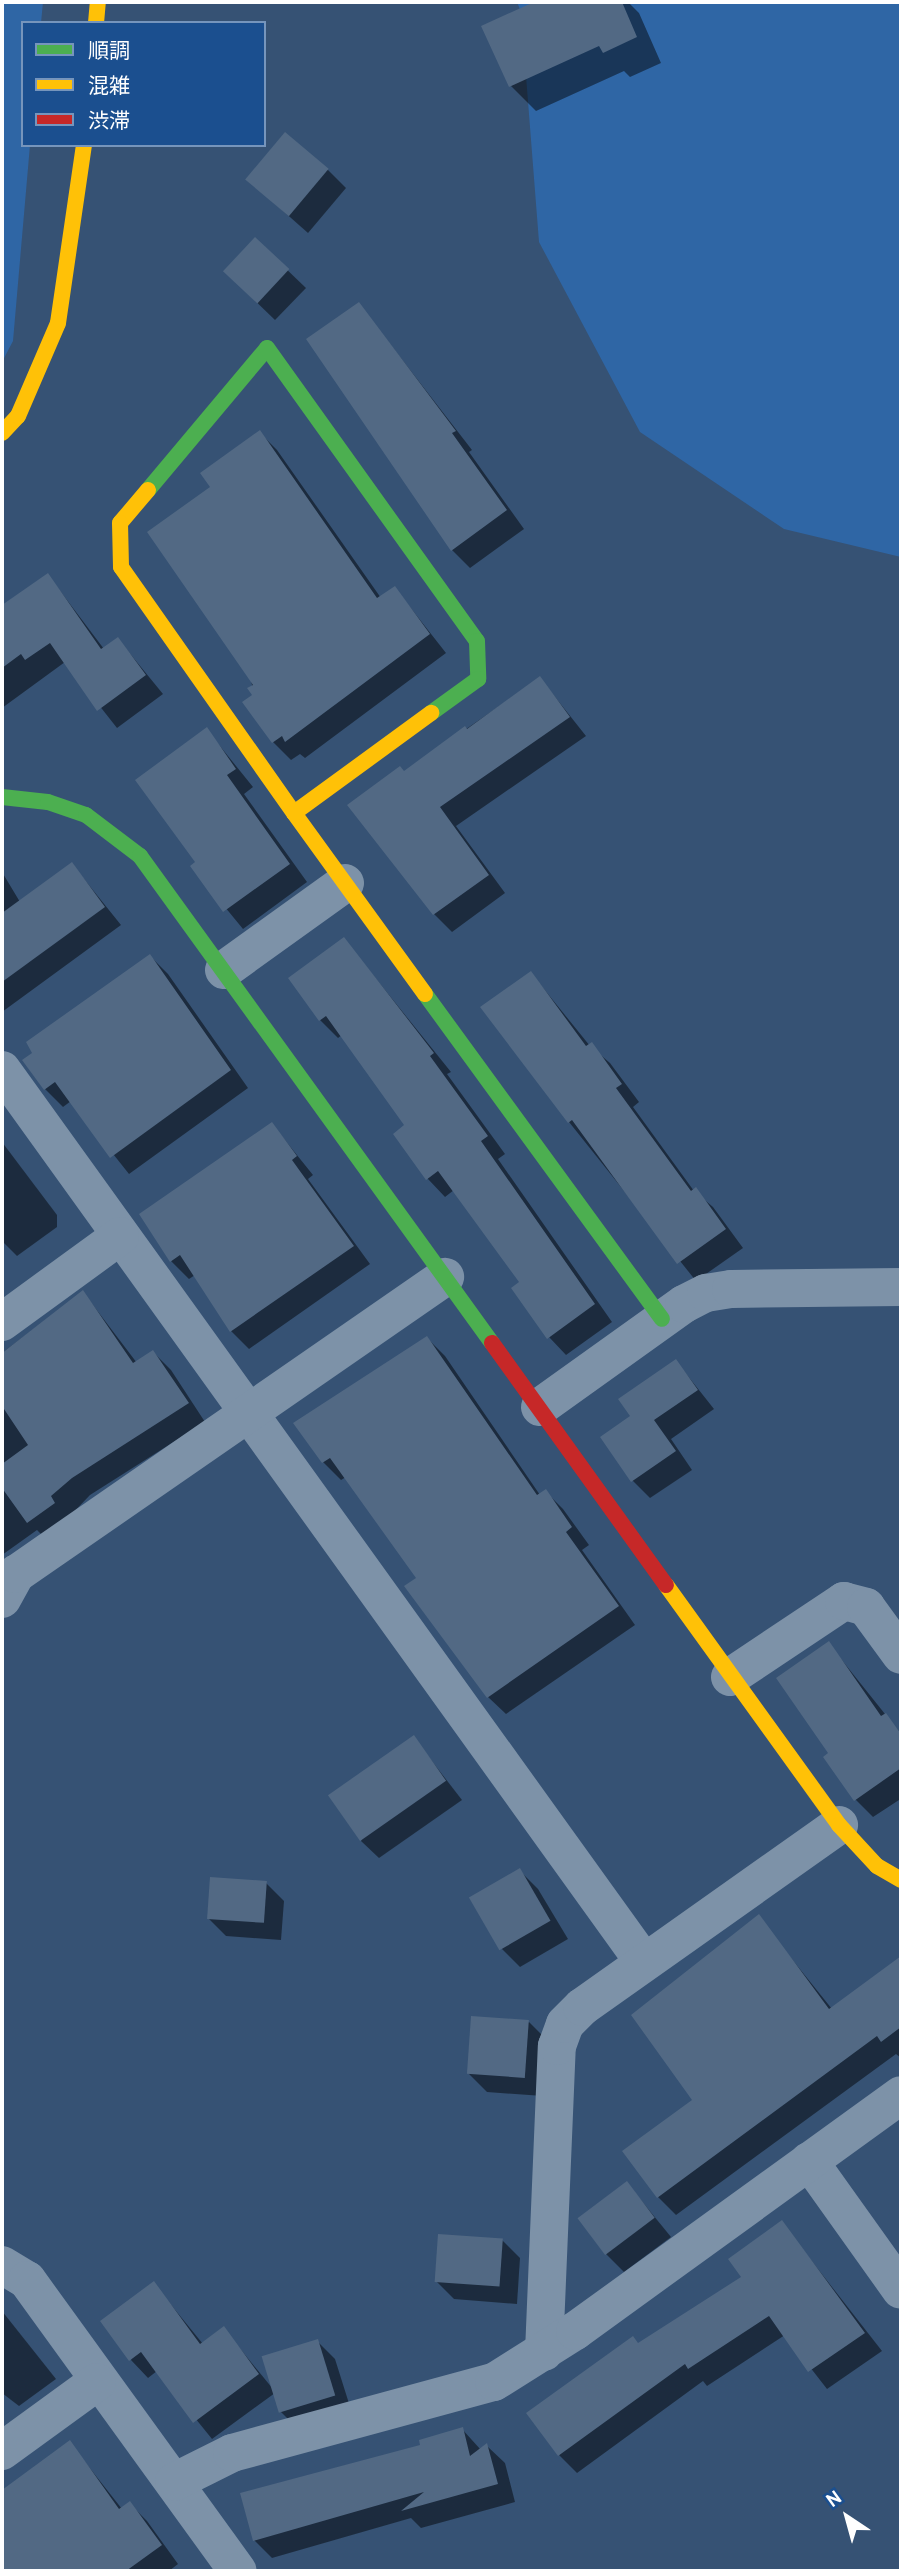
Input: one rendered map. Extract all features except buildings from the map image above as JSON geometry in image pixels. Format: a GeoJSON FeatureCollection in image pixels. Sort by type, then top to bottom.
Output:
{"type":"FeatureCollection","features":[{"type":"Feature","properties":{"kind":"street"},"geometry":{"type":"LineString","coordinates":[[96,21],[98,2]]}},
{"type":"Feature","properties":{"kind":"street"},"geometry":{"type":"LineString","coordinates":[[2,433],[18,416],[58,323],[84,147]]}},
{"type":"Feature","properties":{"kind":"street"},"geometry":{"type":"LineString","coordinates":[[294,813],[478,679],[477,641],[267,348],[120,523],[121,567],[294,813],[662,1319]]}},
{"type":"Feature","properties":{"kind":"street"},"geometry":{"type":"LineString","coordinates":[[2,797],[68,808],[118,835],[139,856],[541,1407],[730,1677],[839,1825],[877,1866],[901,1880]]}},
{"type":"Feature","properties":{"kind":"street"},"geometry":{"type":"LineString","coordinates":[[224,970],[345,883]]}},
{"type":"Feature","properties":{"kind":"street"},"geometry":{"type":"LineString","coordinates":[[2,1070],[644,1962]]}},
{"type":"Feature","properties":{"kind":"street"},"geometry":{"type":"LineString","coordinates":[[2,1322],[120,1236]]}},
{"type":"Feature","properties":{"kind":"street"},"geometry":{"type":"LineString","coordinates":[[2,1599],[16,1574],[252,1415],[445,1278]]}},
{"type":"Feature","properties":{"kind":"street"},"geometry":{"type":"LineString","coordinates":[[541,1407],[684,1304],[722,1289],[901,1287]]}},
{"type":"Feature","properties":{"kind":"street"},"geometry":{"type":"LineString","coordinates":[[730,1677],[844,1601],[866,1607],[901,1655]]}},
{"type":"Feature","properties":{"kind":"street"},"geometry":{"type":"LineString","coordinates":[[544,2352],[559,2035],[582,2007],[839,1825]]}},
{"type":"Feature","properties":{"kind":"street"},"geometry":{"type":"LineString","coordinates":[[174,2482],[232,2452],[494,2382],[544,2352],[901,2095]]}},
{"type":"Feature","properties":{"kind":"street"},"geometry":{"type":"LineString","coordinates":[[808,2161],[901,2290]]}},
{"type":"Feature","properties":{"kind":"street"},"geometry":{"type":"LineString","coordinates":[[2,2265],[27,2280],[97,2382],[238,2571]]}},
{"type":"Feature","properties":{"kind":"street"},"geometry":{"type":"LineString","coordinates":[[2,2451],[97,2382]]}},
{"type":"Feature","properties":{"kind":"shaded area"},"geometry":{"type":"Polygon","coordinates":[[[2,2],[43,2],[41,21],[21,21],[21,147],[30,147],[13,341],[2,362],[2,2]]]}},
{"type":"Feature","properties":{"kind":"shaded area"},"geometry":{"type":"Polygon","coordinates":[[[517,2],[901,2],[901,557],[784,529],[640,432],[539,242],[521,12],[517,2]]]}},
{"type":"Feature","properties":{"kind":"traffic: fast"},"geometry":{"type":"LineString","coordinates":[[148,490],[267,348],[477,641],[478,679],[431,713]]}},
{"type":"Feature","properties":{"kind":"traffic: fast"},"geometry":{"type":"LineString","coordinates":[[2,797],[48,802],[86,815],[140,856],[492,1343]]}},
{"type":"Feature","properties":{"kind":"traffic: fast"},"geometry":{"type":"LineString","coordinates":[[425,994],[662,1319]]}},
{"type":"Feature","properties":{"kind":"traffic: slow"},"geometry":{"type":"LineString","coordinates":[[96,21],[98,2]]}},
{"type":"Feature","properties":{"kind":"traffic: slow"},"geometry":{"type":"LineString","coordinates":[[2,433],[18,416],[58,323],[84,147]]}},
{"type":"Feature","properties":{"kind":"traffic: slow"},"geometry":{"type":"LineString","coordinates":[[148,490],[120,523],[121,567],[294,813]]}},
{"type":"Feature","properties":{"kind":"traffic: slow"},"geometry":{"type":"LineString","coordinates":[[425,994],[294,813],[431,713]]}},
{"type":"Feature","properties":{"kind":"traffic: slow"},"geometry":{"type":"LineString","coordinates":[[666,1585],[839,1825],[877,1866],[901,1880]]}},
{"type":"Feature","properties":{"kind":"traffic: jam"},"geometry":{"type":"LineString","coordinates":[[492,1343],[666,1585]]}}]}
